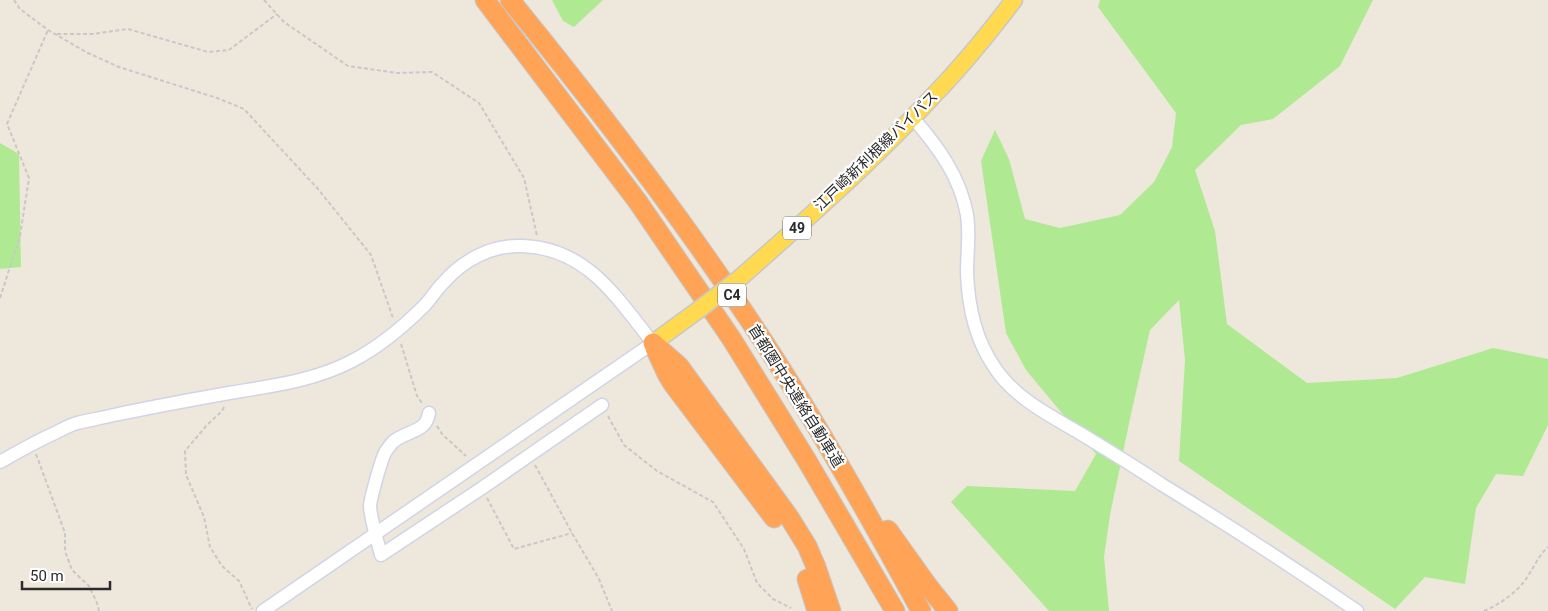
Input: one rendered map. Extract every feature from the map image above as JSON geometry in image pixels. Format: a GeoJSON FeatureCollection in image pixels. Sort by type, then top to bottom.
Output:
{"type":"FeatureCollection","features":[{"type":"Feature","properties":{"kind":"highway","name":"首都圏中央連絡自動車道"},"geometry":{"type":"LineString","coordinates":[[486,0],[638,202],[731,338],[806,459],[895,611]]}},
{"type":"Feature","properties":{"kind":"highway","name":"首都圏中央連絡自動車道"},"geometry":{"type":"LineString","coordinates":[[510,0],[578,83],[663,196],[749,319],[833,454],[921,611]]}},
{"type":"Feature","properties":{"kind":"highway"},"geometry":{"type":"LineString","coordinates":[[653,343],[670,379],[781,527],[809,568],[823,605]]}},
{"type":"Feature","properties":{"kind":"highway"},"geometry":{"type":"LineString","coordinates":[[833,454],[948,611]]}},
{"type":"Feature","properties":{"kind":"main road","name":"江戸崎新利根線バイパス"},"geometry":{"type":"LineString","coordinates":[[653,343],[741,277],[802,223],[913,118],[954,74],[1014,0]]}},
{"type":"Feature","properties":{"kind":"street"},"geometry":{"type":"LineString","coordinates":[[913,118],[931,138],[948,163],[962,196],[968,229],[968,273],[975,328],[992,365],[1006,382],[1042,412],[1110,452],[1266,550],[1357,611]]}},
{"type":"Feature","properties":{"kind":"street"},"geometry":{"type":"LineString","coordinates":[[0,462],[32,444],[76,424],[154,406],[297,382],[332,370],[352,361],[398,331],[425,305],[458,268],[476,257],[497,248],[522,246],[560,253],[594,272],[605,283],[653,343],[264,611]]}},
{"type":"Feature","properties":{"kind":"street"},"geometry":{"type":"LineString","coordinates":[[429,413],[428,420],[424,426],[409,432],[393,442],[385,452],[370,506],[382,555],[602,404]]}},
{"type":"Feature","properties":{"kind":"path"},"geometry":{"type":"LineString","coordinates":[[14,0],[20,9],[48,30],[88,53],[119,67],[217,98],[244,109],[318,189],[371,255],[398,331],[418,396],[442,434],[465,454],[472,468]]}},
{"type":"Feature","properties":{"kind":"path"},"geometry":{"type":"LineString","coordinates":[[264,0],[284,22],[348,66],[397,73],[432,72],[480,103],[524,178],[540,248]]}},
{"type":"Feature","properties":{"kind":"path"},"geometry":{"type":"LineString","coordinates":[[55,34],[92,34],[128,29],[208,52],[230,50],[277,14]]}},
{"type":"Feature","properties":{"kind":"path"},"geometry":{"type":"LineString","coordinates":[[0,298],[20,236],[29,178],[7,124],[48,30]]}},
{"type":"Feature","properties":{"kind":"path"},"geometry":{"type":"LineString","coordinates":[[228,394],[222,411],[207,425],[185,451],[186,475],[204,517],[210,547],[222,566],[239,581],[252,611]]}},
{"type":"Feature","properties":{"kind":"path"},"geometry":{"type":"LineString","coordinates":[[602,404],[624,445],[657,471],[713,502],[744,549],[757,583],[773,599],[791,608]]}},
{"type":"Feature","properties":{"kind":"path"},"geometry":{"type":"LineString","coordinates":[[32,444],[65,533],[65,552],[72,570],[89,586],[98,603],[98,611]]}},
{"type":"Feature","properties":{"kind":"path"},"geometry":{"type":"LineString","coordinates":[[530,454],[572,534],[599,579],[612,611]]}},
{"type":"Feature","properties":{"kind":"path"},"geometry":{"type":"LineString","coordinates":[[482,488],[514,549],[572,534]]}},
{"type":"Feature","properties":{"kind":"path"},"geometry":{"type":"LineString","coordinates":[[1484,611],[1501,602],[1523,583],[1542,552],[1548,547]]}},
{"type":"Feature","properties":{"kind":"green space"},"geometry":{"type":"Polygon","coordinates":[[[552,0],[603,0],[574,27],[563,21],[552,0]]]}},
{"type":"Feature","properties":{"kind":"green space"},"geometry":{"type":"Polygon","coordinates":[[[1100,0],[1373,0],[1340,66],[1273,119],[1241,125],[1195,170],[1215,231],[1227,324],[1307,383],[1397,378],[1493,348],[1548,359],[1548,425],[1523,476],[1496,474],[1476,508],[1465,584],[1425,577],[1395,609],[1179,461],[1185,360],[1179,300],[1150,330],[1131,414],[1110,515],[1104,557],[1109,611],[1049,611],[951,502],[967,486],[1075,491],[1096,454],[1026,370],[1006,333],[981,161],[995,130],[1009,159],[1025,219],[1060,228],[1120,215],[1154,182],[1172,147],[1176,113],[1098,7],[1100,0]]]}},
{"type":"Feature","properties":{"kind":"green space"},"geometry":{"type":"Polygon","coordinates":[[[0,143],[19,154],[21,267],[0,269],[0,143]]]}}]}
